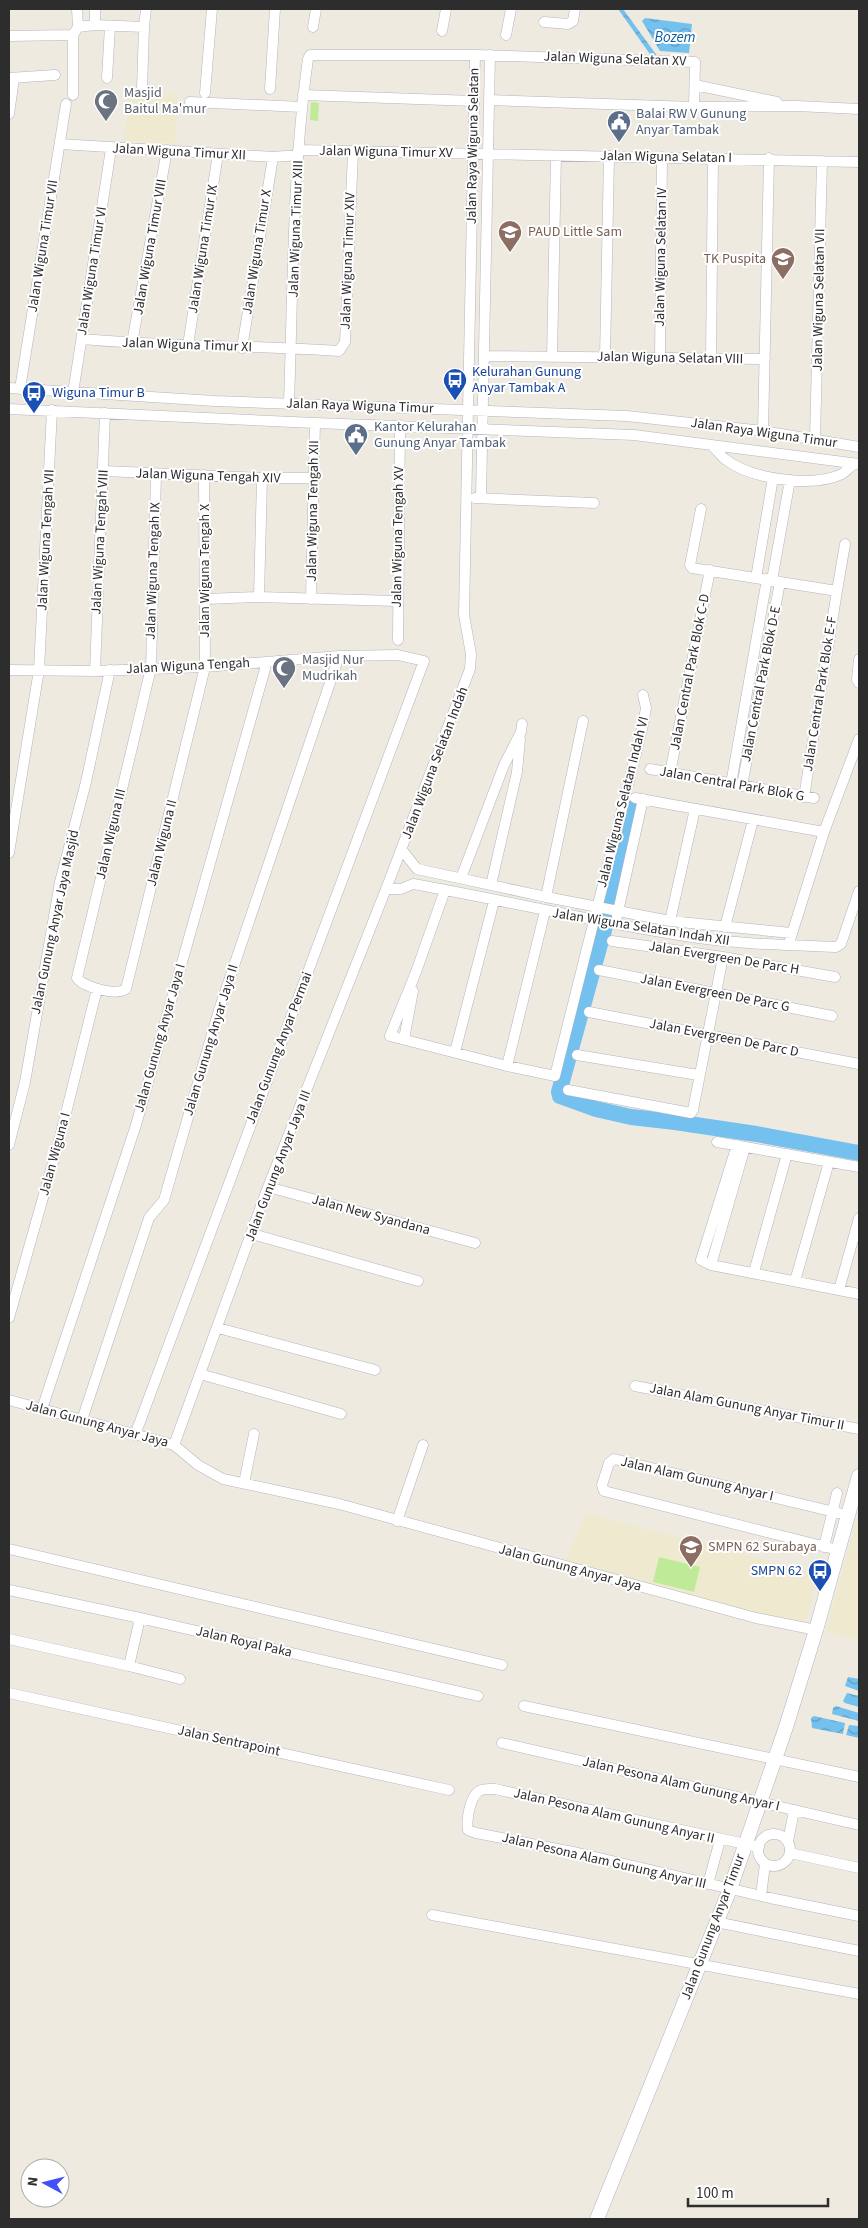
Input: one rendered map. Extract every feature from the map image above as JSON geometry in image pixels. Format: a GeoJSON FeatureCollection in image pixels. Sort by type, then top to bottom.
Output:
{"type":"FeatureCollection","features":[{"type":"Feature","properties":{"kind":"street"},"geometry":{"type":"LineString","coordinates":[[73,95],[77,9]]}},
{"type":"Feature","properties":{"kind":"street"},"geometry":{"type":"LineString","coordinates":[[95,9],[95,25]]}},
{"type":"Feature","properties":{"kind":"street"},"geometry":{"type":"LineString","coordinates":[[142,89],[146,9]]}},
{"type":"Feature","properties":{"kind":"street"},"geometry":{"type":"LineString","coordinates":[[205,93],[212,9]]}},
{"type":"Feature","properties":{"kind":"street"},"geometry":{"type":"LineString","coordinates":[[270,89],[275,9]]}},
{"type":"Feature","properties":{"kind":"street"},"geometry":{"type":"LineString","coordinates":[[313,26],[316,9]]}},
{"type":"Feature","properties":{"kind":"street"},"geometry":{"type":"LineString","coordinates":[[442,31],[446,9]]}},
{"type":"Feature","properties":{"kind":"street"},"geometry":{"type":"LineString","coordinates":[[506,35],[511,9]]}},
{"type":"Feature","properties":{"kind":"street"},"geometry":{"type":"LineString","coordinates":[[544,22],[568,24],[573,21],[575,9]]}},
{"type":"Feature","properties":{"kind":"street"},"geometry":{"type":"LineString","coordinates":[[9,36],[76,31],[95,25],[144,27]]}},
{"type":"Feature","properties":{"kind":"street"},"geometry":{"type":"LineString","coordinates":[[107,78],[110,26]]}},
{"type":"Feature","properties":{"kind":"street","name":"Jalan Wiguna Timur XIII"},"geometry":{"type":"LineString","coordinates":[[289,404],[298,152],[303,95],[310,55],[475,55]]}},
{"type":"Feature","properties":{"kind":"street","name":"Jalan Raya Wiguna Selatan"},"geometry":{"type":"LineString","coordinates":[[466,634],[464,615],[475,55],[490,55],[484,430],[481,498]]}},
{"type":"Feature","properties":{"kind":"street","name":"Jalan Wiguna Selatan XV"},"geometry":{"type":"LineString","coordinates":[[490,55],[695,62],[694,107]]}},
{"type":"Feature","properties":{"kind":"street"},"geometry":{"type":"LineString","coordinates":[[9,114],[12,78],[55,75]]}},
{"type":"Feature","properties":{"kind":"street"},"geometry":{"type":"LineString","coordinates":[[695,85],[797,106]]}},
{"type":"Feature","properties":{"kind":"street"},"geometry":{"type":"LineString","coordinates":[[303,95],[474,101]]}},
{"type":"Feature","properties":{"kind":"street"},"geometry":{"type":"LineString","coordinates":[[489,100],[694,107],[797,106],[859,109]]}},
{"type":"Feature","properties":{"kind":"street"},"geometry":{"type":"LineString","coordinates":[[190,102],[302,107]]}},
{"type":"Feature","properties":{"kind":"street","name":"Jalan Wiguna Timur VII"},"geometry":{"type":"LineString","coordinates":[[20,389],[60,144],[64,106],[66,104]]}},
{"type":"Feature","properties":{"kind":"street","name":"Jalan Wiguna Timur XII"},"geometry":{"type":"LineString","coordinates":[[60,144],[111,149],[273,156],[298,152]]}},
{"type":"Feature","properties":{"kind":"street","name":"Jalan Wiguna Timur VI"},"geometry":{"type":"LineString","coordinates":[[73,393],[111,149]]}},
{"type":"Feature","properties":{"kind":"street","name":"Jalan Wiguna Timur VIII"},"geometry":{"type":"LineString","coordinates":[[132,344],[167,150]]}},
{"type":"Feature","properties":{"kind":"street","name":"Jalan Wiguna Timur XV"},"geometry":{"type":"LineString","coordinates":[[298,152],[474,154]]}},
{"type":"Feature","properties":{"kind":"street","name":"Jalan Wiguna Timur XIV"},"geometry":{"type":"LineString","coordinates":[[292,348],[339,351],[345,342],[353,152]]}},
{"type":"Feature","properties":{"kind":"street","name":"Jalan Wiguna Timur IX"},"geometry":{"type":"LineString","coordinates":[[188,346],[218,154]]}},
{"type":"Feature","properties":{"kind":"street","name":"Jalan Wiguna Selatan I"},"geometry":{"type":"LineString","coordinates":[[474,154],[769,158],[859,162]]}},
{"type":"Feature","properties":{"kind":"street","name":"Jalan Wiguna Timur X"},"geometry":{"type":"LineString","coordinates":[[242,348],[273,156]]}},
{"type":"Feature","properties":{"kind":"street"},"geometry":{"type":"LineString","coordinates":[[552,357],[556,156]]}},
{"type":"Feature","properties":{"kind":"street"},"geometry":{"type":"LineString","coordinates":[[605,357],[609,156]]}},
{"type":"Feature","properties":{"kind":"street","name":"Jalan Wiguna Selatan IV"},"geometry":{"type":"LineString","coordinates":[[660,358],[662,157]]}},
{"type":"Feature","properties":{"kind":"street"},"geometry":{"type":"LineString","coordinates":[[711,359],[713,158]]}},
{"type":"Feature","properties":{"kind":"street"},"geometry":{"type":"LineString","coordinates":[[763,431],[769,158]]}},
{"type":"Feature","properties":{"kind":"street","name":"Jalan Wiguna Selatan VII"},"geometry":{"type":"LineString","coordinates":[[815,439],[822,161]]}},
{"type":"Feature","properties":{"kind":"street","name":"Jalan Wiguna Timur XI"},"geometry":{"type":"LineString","coordinates":[[82,338],[132,344],[292,348]]}},
{"type":"Feature","properties":{"kind":"street","name":"Jalan Wiguna Selatan VIII"},"geometry":{"type":"LineString","coordinates":[[485,356],[765,359]]}},
{"type":"Feature","properties":{"kind":"street","name":"Jalan Raya Wiguna Timur"},"geometry":{"type":"LineString","coordinates":[[9,388],[214,401],[627,416],[763,431],[859,447]]}},
{"type":"Feature","properties":{"kind":"street"},"geometry":{"type":"LineString","coordinates":[[213,418],[214,401]]}},
{"type":"Feature","properties":{"kind":"street","name":"Jalan Raya Wiguna Timur"},"geometry":{"type":"LineString","coordinates":[[9,409],[400,429],[467,429],[634,436],[856,464]]}},
{"type":"Feature","properties":{"kind":"street","name":"Jalan Wiguna Tengah VII"},"geometry":{"type":"LineString","coordinates":[[9,852],[39,670],[52,410]]}},
{"type":"Feature","properties":{"kind":"street","name":"Jalan Wiguna Tengah VIII"},"geometry":{"type":"LineString","coordinates":[[95,671],[105,414]]}},
{"type":"Feature","properties":{"kind":"street","name":"Jalan Wiguna Tengah XII"},"geometry":{"type":"LineString","coordinates":[[311,599],[312,478],[315,424]]}},
{"type":"Feature","properties":{"kind":"street","name":"Jalan Wiguna Tengah XV"},"geometry":{"type":"LineString","coordinates":[[398,640],[396,601],[400,429]]}},
{"type":"Feature","properties":{"kind":"street"},"geometry":{"type":"LineString","coordinates":[[711,445],[725,459],[742,469],[773,478],[810,481],[843,473],[856,464]]}},
{"type":"Feature","properties":{"kind":"street","name":"Jalan Wiguna Tengah XIV"},"geometry":{"type":"LineString","coordinates":[[104,471],[262,478],[312,478]]}},
{"type":"Feature","properties":{"kind":"street","name":"Jalan Wiguna Tengah IX"},"geometry":{"type":"LineString","coordinates":[[151,668],[156,474]]}},
{"type":"Feature","properties":{"kind":"street","name":"Jalan Wiguna Tengah X"},"geometry":{"type":"LineString","coordinates":[[204,475],[205,668]]}},
{"type":"Feature","properties":{"kind":"street"},"geometry":{"type":"LineString","coordinates":[[259,597],[262,478]]}},
{"type":"Feature","properties":{"kind":"street"},"geometry":{"type":"LineString","coordinates":[[769,580],[773,478]]}},
{"type":"Feature","properties":{"kind":"street"},"geometry":{"type":"LineString","coordinates":[[769,580],[790,480]]}},
{"type":"Feature","properties":{"kind":"street"},"geometry":{"type":"LineString","coordinates":[[467,499],[594,503]]}},
{"type":"Feature","properties":{"kind":"street"},"geometry":{"type":"LineString","coordinates":[[701,509],[690,565],[692,568],[837,591]]}},
{"type":"Feature","properties":{"kind":"street","name":"Jalan Central Park Blok E-F"},"geometry":{"type":"LineString","coordinates":[[809,798],[844,544]]}},
{"type":"Feature","properties":{"kind":"street","name":"Jalan Central Park Blok C-D"},"geometry":{"type":"LineString","coordinates":[[670,773],[710,570]]}},
{"type":"Feature","properties":{"kind":"street","name":"Jalan Central Park Blok D-E"},"geometry":{"type":"LineString","coordinates":[[737,785],[769,580]]}},
{"type":"Feature","properties":{"kind":"street"},"geometry":{"type":"LineString","coordinates":[[206,599],[259,597],[396,601]]}},
{"type":"Feature","properties":{"kind":"street","name":"Jalan Wiguna Selatan Indah"},"geometry":{"type":"LineString","coordinates":[[386,889],[470,669],[471,654],[466,634]]}},
{"type":"Feature","properties":{"kind":"street","name":"Jalan Wiguna Tengah"},"geometry":{"type":"LineString","coordinates":[[9,670],[95,671],[205,668],[339,656],[398,655],[423,659],[424,662]]}},
{"type":"Feature","properties":{"kind":"street","name":"Jalan Gunung Anyar Jaya II"},"geometry":{"type":"LineString","coordinates":[[82,1420],[149,1218],[164,1200],[219,1010],[339,656]]}},
{"type":"Feature","properties":{"kind":"street"},"geometry":{"type":"LineString","coordinates":[[859,658],[857,680],[859,684]]}},
{"type":"Feature","properties":{"kind":"street","name":"Jalan Gunung Anyar Jaya I"},"geometry":{"type":"LineString","coordinates":[[42,1409],[136,1125],[267,662]]}},
{"type":"Feature","properties":{"kind":"street","name":"Jalan Gunung Anyar Permai"},"geometry":{"type":"LineString","coordinates":[[135,1435],[424,662]]}},
{"type":"Feature","properties":{"kind":"street","name":"Jalan Wiguna III"},"geometry":{"type":"LineString","coordinates":[[97,989],[79,982],[76,978],[151,668]]}},
{"type":"Feature","properties":{"kind":"street","name":"Jalan Wiguna II"},"geometry":{"type":"LineString","coordinates":[[97,989],[119,992],[126,989],[205,668]]}},
{"type":"Feature","properties":{"kind":"street","name":"Jalan Gunung Anyar Jaya Masjid"},"geometry":{"type":"LineString","coordinates":[[9,1145],[25,1082],[60,882],[86,782],[110,670]]}},
{"type":"Feature","properties":{"kind":"street","name":"Jalan Wiguna Selatan Indah VI"},"geometry":{"type":"LineString","coordinates":[[507,1066],[554,1077],[556,1074],[596,921],[646,708],[643,695]]}},
{"type":"Feature","properties":{"kind":"street"},"geometry":{"type":"LineString","coordinates":[[546,897],[583,721]]}},
{"type":"Feature","properties":{"kind":"street"},"geometry":{"type":"LineString","coordinates":[[461,878],[504,765],[521,728],[517,772],[491,885]]}},
{"type":"Feature","properties":{"kind":"street"},"geometry":{"type":"LineString","coordinates":[[788,945],[824,832],[859,739]]}},
{"type":"Feature","properties":{"kind":"street","name":"Jalan Central Park Blok G"},"geometry":{"type":"LineString","coordinates":[[650,769],[809,798]]}},
{"type":"Feature","properties":{"kind":"street"},"geometry":{"type":"LineString","coordinates":[[613,924],[639,798],[824,832]]}},
{"type":"Feature","properties":{"kind":"street"},"geometry":{"type":"LineString","coordinates":[[670,921],[695,809]]}},
{"type":"Feature","properties":{"kind":"street"},"geometry":{"type":"LineString","coordinates":[[724,928],[753,820]]}},
{"type":"Feature","properties":{"kind":"street"},"geometry":{"type":"LineString","coordinates":[[402,850],[417,869],[413,884]]}},
{"type":"Feature","properties":{"kind":"street","name":"Jalan Wiguna Selatan Indah XII"},"geometry":{"type":"LineString","coordinates":[[417,869],[598,908],[670,921],[724,928],[792,933]]}},
{"type":"Feature","properties":{"kind":"street","name":"Jalan Wiguna Selatan Indah XII"},"geometry":{"type":"LineString","coordinates":[[386,889],[401,889],[413,884],[596,921],[739,943],[838,946],[859,891]]}},
{"type":"Feature","properties":{"kind":"street","name":"Jalan Gunung Anyar Jaya III"},"geometry":{"type":"LineString","coordinates":[[174,1445],[268,1187],[386,889]]}},
{"type":"Feature","properties":{"kind":"street"},"geometry":{"type":"LineString","coordinates":[[445,890],[416,972],[390,1036],[507,1066],[545,911]]}},
{"type":"Feature","properties":{"kind":"street"},"geometry":{"type":"LineString","coordinates":[[455,1052],[494,901]]}},
{"type":"Feature","properties":{"kind":"street","name":"Jalan Evergreen De Parc H"},"geometry":{"type":"LineString","coordinates":[[612,941],[723,956],[835,977]]}},
{"type":"Feature","properties":{"kind":"street"},"geometry":{"type":"LineString","coordinates":[[568,1090],[690,1113],[693,1110],[698,1075],[723,956]]}},
{"type":"Feature","properties":{"kind":"street","name":"Jalan Evergreen De Parc G"},"geometry":{"type":"LineString","coordinates":[[599,970],[832,1016]]}},
{"type":"Feature","properties":{"kind":"street"},"geometry":{"type":"LineString","coordinates":[[404,1039],[416,972]]}},
{"type":"Feature","properties":{"kind":"street","name":"Jalan Wiguna I"},"geometry":{"type":"LineString","coordinates":[[9,1318],[59,1141],[97,989]]}},
{"type":"Feature","properties":{"kind":"street","name":"Jalan Evergreen De Parc D"},"geometry":{"type":"LineString","coordinates":[[589,1012],[859,1064]]}},
{"type":"Feature","properties":{"kind":"street"},"geometry":{"type":"LineString","coordinates":[[577,1055],[698,1075]]}},
{"type":"Feature","properties":{"kind":"street"},"geometry":{"type":"LineString","coordinates":[[717,1142],[859,1167]]}},
{"type":"Feature","properties":{"kind":"street"},"geometry":{"type":"LineString","coordinates":[[741,1146],[708,1264],[859,1294]]}},
{"type":"Feature","properties":{"kind":"street"},"geometry":{"type":"LineString","coordinates":[[754,1272],[787,1154]]}},
{"type":"Feature","properties":{"kind":"street"},"geometry":{"type":"LineString","coordinates":[[795,1281],[828,1162]]}},
{"type":"Feature","properties":{"kind":"street","name":"Jalan New Syandana"},"geometry":{"type":"LineString","coordinates":[[268,1187],[475,1243]]}},
{"type":"Feature","properties":{"kind":"street"},"geometry":{"type":"LineString","coordinates":[[839,1290],[859,1218]]}},
{"type":"Feature","properties":{"kind":"street"},"geometry":{"type":"LineString","coordinates":[[252,1234],[418,1281]]}},
{"type":"Feature","properties":{"kind":"street"},"geometry":{"type":"LineString","coordinates":[[218,1328],[375,1370]]}},
{"type":"Feature","properties":{"kind":"street"},"geometry":{"type":"LineString","coordinates":[[200,1374],[341,1414]]}},
{"type":"Feature","properties":{"kind":"street","name":"Jalan Alam Gunung Anyar Timur II"},"geometry":{"type":"LineString","coordinates":[[635,1386],[859,1429]]}},
{"type":"Feature","properties":{"kind":"street","name":"Jalan Gunung Anyar Jaya"},"geometry":{"type":"LineString","coordinates":[[9,1400],[174,1445],[198,1465],[216,1475],[244,1483],[328,1502],[756,1618],[816,1630]]}},
{"type":"Feature","properties":{"kind":"street"},"geometry":{"type":"LineString","coordinates":[[244,1483],[254,1434]]}},
{"type":"Feature","properties":{"kind":"street"},"geometry":{"type":"LineString","coordinates":[[397,1521],[423,1445]]}},
{"type":"Feature","properties":{"kind":"street","name":"Jalan Alam Gunung Anyar I"},"geometry":{"type":"LineString","coordinates":[[831,1549],[708,1516],[604,1491],[602,1485],[609,1463],[614,1459],[848,1515]]}},
{"type":"Feature","properties":{"kind":"street","name":"Jalan Gunung Anyar Timur"},"geometry":{"type":"LineString","coordinates":[[597,2219],[730,1889],[816,1630],[831,1549],[848,1515],[859,1476]]}},
{"type":"Feature","properties":{"kind":"street"},"geometry":{"type":"LineString","coordinates":[[831,1549],[833,1510],[837,1493]]}},
{"type":"Feature","properties":{"kind":"street"},"geometry":{"type":"LineString","coordinates":[[9,1549],[502,1665]]}},
{"type":"Feature","properties":{"kind":"street","name":"Jalan Royal Paka"},"geometry":{"type":"LineString","coordinates":[[9,1590],[140,1618],[478,1696]]}},
{"type":"Feature","properties":{"kind":"street"},"geometry":{"type":"LineString","coordinates":[[122,1664],[140,1618]]}},
{"type":"Feature","properties":{"kind":"street"},"geometry":{"type":"LineString","coordinates":[[9,1640],[122,1664],[180,1679]]}},
{"type":"Feature","properties":{"kind":"street","name":"Jalan Sentrapoint"},"geometry":{"type":"LineString","coordinates":[[9,1693],[449,1790]]}},
{"type":"Feature","properties":{"kind":"street"},"geometry":{"type":"LineString","coordinates":[[524,1706],[859,1777]]}},
{"type":"Feature","properties":{"kind":"street","name":"Jalan Pesona Alam Gunung Anyar I"},"geometry":{"type":"LineString","coordinates":[[502,1744],[859,1825]]}},
{"type":"Feature","properties":{"kind":"street","name":"Jalan Pesona Alam Gunung Anyar III"},"geometry":{"type":"LineString","coordinates":[[499,1790],[488,1789],[476,1793],[467,1824],[468,1830],[578,1853],[761,1896],[859,1916]]}},
{"type":"Feature","properties":{"kind":"street","name":"Jalan Pesona Alam Gunung Anyar II"},"geometry":{"type":"LineString","coordinates":[[499,1790],[720,1840],[759,1847]]}},
{"type":"Feature","properties":{"kind":"street"},"geometry":{"type":"LineString","coordinates":[[765,1864],[777,1866],[788,1859],[790,1853],[788,1841],[794,1811]]}},
{"type":"Feature","properties":{"kind":"street"},"geometry":{"type":"LineString","coordinates":[[761,1896],[765,1864],[759,1854],[761,1841],[771,1834],[783,1837],[788,1841]]}},
{"type":"Feature","properties":{"kind":"street"},"geometry":{"type":"LineString","coordinates":[[708,1884],[720,1840]]}},
{"type":"Feature","properties":{"kind":"street"},"geometry":{"type":"LineString","coordinates":[[790,1853],[859,1868]]}},
{"type":"Feature","properties":{"kind":"street"},"geometry":{"type":"LineString","coordinates":[[432,1915],[859,1994]]}},
{"type":"Feature","properties":{"kind":"street"},"geometry":{"type":"LineString","coordinates":[[716,1922],[859,1951]]}},
{"type":"Feature","properties":{"kind":"shaded area"},"geometry":{"type":"Polygon","coordinates":[[[128,93],[178,94],[175,144],[124,140],[128,93]]]}},
{"type":"Feature","properties":{"kind":"shaded area"},"geometry":{"type":"Polygon","coordinates":[[[859,1511],[859,1640],[826,1632],[859,1511]]]}},
{"type":"Feature","properties":{"kind":"shaded area","name":"SMPN 62 Surabaya"},"geometry":{"type":"Polygon","coordinates":[[[586,1513],[818,1574],[805,1625],[683,1595],[565,1562],[586,1513]]]}},
{"type":"Feature","properties":{"kind":"green space"},"geometry":{"type":"Polygon","coordinates":[[[311,102],[319,103],[318,121],[310,120],[311,102]]]}},
{"type":"Feature","properties":{"kind":"green space"},"geometry":{"type":"Polygon","coordinates":[[[659,1557],[700,1567],[694,1592],[653,1582],[659,1557]]]}},
{"type":"Feature","properties":{"kind":"water"},"geometry":{"type":"Polygon","coordinates":[[[618,9],[623,9],[658,57],[652,57],[618,9]]]}},
{"type":"Feature","properties":{"kind":"water","name":"Bozem"},"geometry":{"type":"Polygon","coordinates":[[[645,18],[692,24],[689,53],[660,51],[642,21],[645,18]]]}},
{"type":"Feature","properties":{"kind":"water"},"geometry":{"type":"Polygon","coordinates":[[[848,1677],[859,1679],[859,1691],[845,1686],[848,1677]]]}},
{"type":"Feature","properties":{"kind":"water"},"geometry":{"type":"Polygon","coordinates":[[[847,1693],[859,1696],[859,1707],[843,1701],[847,1693]]]}},
{"type":"Feature","properties":{"kind":"water"},"geometry":{"type":"Polygon","coordinates":[[[836,1706],[859,1713],[859,1721],[832,1714],[833,1708],[836,1706]]]}},
{"type":"Feature","properties":{"kind":"water"},"geometry":{"type":"Polygon","coordinates":[[[814,1716],[845,1723],[843,1734],[812,1728],[811,1718],[814,1716]]]}},
{"type":"Feature","properties":{"kind":"water"},"geometry":{"type":"Polygon","coordinates":[[[849,1725],[859,1726],[859,1738],[846,1735],[849,1725]]]}},
{"type":"Feature","properties":{"kind":"waterway"},"geometry":{"type":"LineString","coordinates":[[632,807],[604,930],[559,1092],[560,1096],[596,1109],[631,1117],[756,1134],[859,1153]]}},
{"type":"Feature","properties":{"kind":"place","name":"Masjid Baitul Ma'mur"},"geometry":{"type":"Point","coordinates":[106,122]}},
{"type":"Feature","properties":{"kind":"place","name":"Balai RW V Gunung Anyar Tambak"},"geometry":{"type":"Point","coordinates":[619,143]}},
{"type":"Feature","properties":{"kind":"place","name":"PAUD Little Sam"},"geometry":{"type":"Point","coordinates":[510,253]}},
{"type":"Feature","properties":{"kind":"place","name":"TK Puspita"},"geometry":{"type":"Point","coordinates":[783,280]}},
{"type":"Feature","properties":{"kind":"place","name":"Kelurahan Gunung Anyar Tambak A"},"geometry":{"type":"Point","coordinates":[455,401]}},
{"type":"Feature","properties":{"kind":"place","name":"Wiguna Timur B"},"geometry":{"type":"Point","coordinates":[34,414]}},
{"type":"Feature","properties":{"kind":"place","name":"Kantor Kelurahan Gunung Anyar Tambak"},"geometry":{"type":"Point","coordinates":[356,456]}},
{"type":"Feature","properties":{"kind":"place","name":"Masjid Nur Mudrikah"},"geometry":{"type":"Point","coordinates":[284,689]}},
{"type":"Feature","properties":{"kind":"place","name":"SMPN 62 Surabaya"},"geometry":{"type":"Point","coordinates":[691,1568]}},
{"type":"Feature","properties":{"kind":"place","name":"SMPN 62"},"geometry":{"type":"Point","coordinates":[820,1592]}}]}
